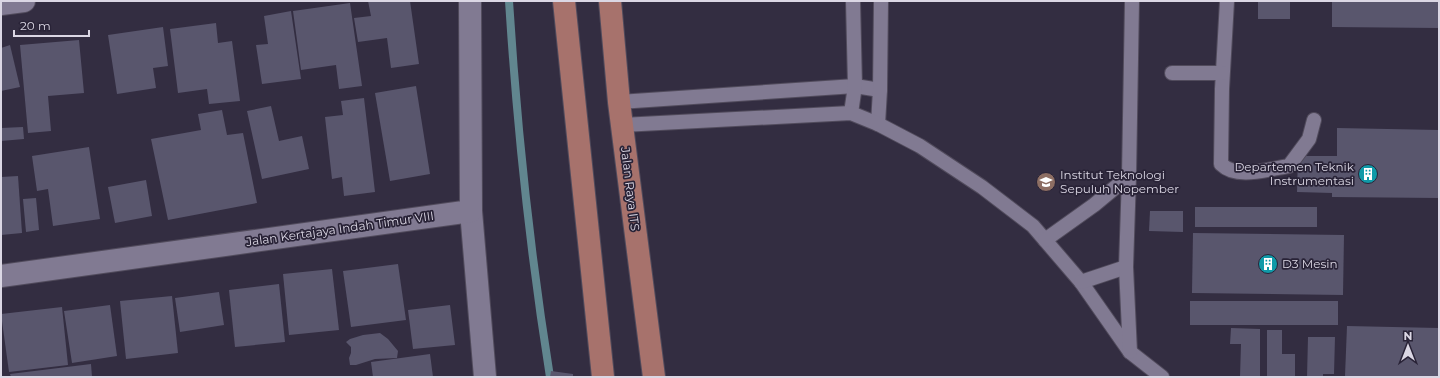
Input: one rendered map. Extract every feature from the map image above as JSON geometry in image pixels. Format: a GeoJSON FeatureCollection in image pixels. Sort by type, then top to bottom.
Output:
{"type":"FeatureCollection","features":[{"type":"Feature","properties":{"kind":"main road"},"geometry":{"type":"LineString","coordinates":[[564,1],[604,377]]}},
{"type":"Feature","properties":{"kind":"main road","name":"Jalan Raya ITS"},"geometry":{"type":"LineString","coordinates":[[610,1],[619,102],[650,357],[654,377]]}},
{"type":"Feature","properties":{"kind":"street"},"geometry":{"type":"LineString","coordinates":[[1,4],[24,1]]}},
{"type":"Feature","properties":{"kind":"street"},"geometry":{"type":"LineString","coordinates":[[470,1],[471,211],[485,377]]}},
{"type":"Feature","properties":{"kind":"street","name":"Jalan Kertajaya Indah Timur VIII"},"geometry":{"type":"LineString","coordinates":[[1,276],[471,211]]}},
{"type":"Feature","properties":{"kind":"lane"},"geometry":{"type":"LineString","coordinates":[[851,113],[855,86],[853,1]]}},
{"type":"Feature","properties":{"kind":"lane"},"geometry":{"type":"LineString","coordinates":[[878,124],[881,1]]}},
{"type":"Feature","properties":{"kind":"lane"},"geometry":{"type":"LineString","coordinates":[[1130,352],[1126,267],[1132,1]]}},
{"type":"Feature","properties":{"kind":"lane"},"geometry":{"type":"LineString","coordinates":[[1226,1],[1222,73],[1221,164],[1226,170],[1241,173],[1289,166],[1309,139],[1314,120]]}},
{"type":"Feature","properties":{"kind":"lane"},"geometry":{"type":"LineString","coordinates":[[1172,73],[1222,73]]}},
{"type":"Feature","properties":{"kind":"lane"},"geometry":{"type":"LineString","coordinates":[[619,102],[855,86],[880,90]]}},
{"type":"Feature","properties":{"kind":"lane"},"geometry":{"type":"LineString","coordinates":[[622,125],[851,113],[878,124],[920,146],[982,187],[1033,226],[1081,282],[1130,352],[1162,377]]}},
{"type":"Feature","properties":{"kind":"lane"},"geometry":{"type":"LineString","coordinates":[[1045,240],[1094,205],[1129,176]]}},
{"type":"Feature","properties":{"kind":"lane"},"geometry":{"type":"LineString","coordinates":[[1081,282],[1126,267]]}},
{"type":"Feature","properties":{"kind":"building"},"geometry":{"type":"Polygon","coordinates":[[[368,1],[410,1],[419,64],[391,68],[387,38],[358,42],[354,18],[371,16],[368,1]]]}},
{"type":"Feature","properties":{"kind":"building"},"geometry":{"type":"Polygon","coordinates":[[[1258,1],[1290,1],[1290,19],[1258,19],[1258,1]]]}},
{"type":"Feature","properties":{"kind":"building"},"geometry":{"type":"Polygon","coordinates":[[[1332,1],[1439,1],[1439,28],[1332,27],[1332,1]]]}},
{"type":"Feature","properties":{"kind":"building"},"geometry":{"type":"Polygon","coordinates":[[[350,3],[362,86],[339,89],[336,65],[301,70],[293,11],[350,3]]]}},
{"type":"Feature","properties":{"kind":"building"},"geometry":{"type":"Polygon","coordinates":[[[291,11],[301,79],[262,84],[256,45],[268,44],[264,16],[291,11]]]}},
{"type":"Feature","properties":{"kind":"building"},"geometry":{"type":"Polygon","coordinates":[[[216,23],[218,43],[232,41],[240,101],[209,104],[207,89],[178,93],[170,29],[216,23]]]}},
{"type":"Feature","properties":{"kind":"building"},"geometry":{"type":"Polygon","coordinates":[[[163,27],[168,66],[153,68],[156,88],[117,94],[108,35],[163,27]]]}},
{"type":"Feature","properties":{"kind":"building"},"geometry":{"type":"Polygon","coordinates":[[[79,40],[84,93],[48,96],[51,131],[28,133],[20,45],[79,40]]]}},
{"type":"Feature","properties":{"kind":"building"},"geometry":{"type":"Polygon","coordinates":[[[10,45],[20,87],[1,91],[1,48],[10,45]]]}},
{"type":"Feature","properties":{"kind":"building"},"geometry":{"type":"Polygon","coordinates":[[[416,86],[430,174],[390,181],[375,93],[416,86]]]}},
{"type":"Feature","properties":{"kind":"building"},"geometry":{"type":"Polygon","coordinates":[[[364,98],[375,192],[344,196],[342,177],[332,179],[325,117],[343,115],[341,101],[364,98]]]}},
{"type":"Feature","properties":{"kind":"building"},"geometry":{"type":"Polygon","coordinates":[[[271,106],[279,141],[302,136],[309,169],[262,179],[247,111],[271,106]]]}},
{"type":"Feature","properties":{"kind":"building"},"geometry":{"type":"Polygon","coordinates":[[[222,110],[227,135],[243,133],[257,203],[168,220],[151,139],[201,130],[198,114],[222,110]]]}},
{"type":"Feature","properties":{"kind":"building"},"geometry":{"type":"Polygon","coordinates":[[[23,127],[24,139],[1,141],[1,128],[23,127]]]}},
{"type":"Feature","properties":{"kind":"building","name":"Departemen Teknik Instrumentasi"},"geometry":{"type":"Polygon","coordinates":[[[1337,128],[1439,130],[1439,198],[1332,197],[1332,193],[1297,192],[1298,156],[1337,156],[1337,128]]]}},
{"type":"Feature","properties":{"kind":"building"},"geometry":{"type":"Polygon","coordinates":[[[89,147],[100,219],[53,226],[48,189],[37,191],[32,156],[89,147]]]}},
{"type":"Feature","properties":{"kind":"building"},"geometry":{"type":"Polygon","coordinates":[[[18,176],[22,233],[1,235],[1,177],[18,176]]]}},
{"type":"Feature","properties":{"kind":"building"},"geometry":{"type":"Polygon","coordinates":[[[146,180],[152,216],[115,223],[108,187],[146,180]]]}},
{"type":"Feature","properties":{"kind":"building"},"geometry":{"type":"Polygon","coordinates":[[[36,198],[39,230],[26,232],[23,199],[36,198]]]}},
{"type":"Feature","properties":{"kind":"building"},"geometry":{"type":"Polygon","coordinates":[[[1195,207],[1317,207],[1317,227],[1195,227],[1195,207]]]}},
{"type":"Feature","properties":{"kind":"building"},"geometry":{"type":"Polygon","coordinates":[[[1150,211],[1183,211],[1183,232],[1149,231],[1150,211]]]}},
{"type":"Feature","properties":{"kind":"building","name":"D3 Mesin"},"geometry":{"type":"Polygon","coordinates":[[[1193,233],[1344,235],[1343,295],[1192,293],[1193,233]]]}},
{"type":"Feature","properties":{"kind":"building"},"geometry":{"type":"Polygon","coordinates":[[[398,264],[406,320],[351,327],[343,271],[398,264]]]}},
{"type":"Feature","properties":{"kind":"building"},"geometry":{"type":"Polygon","coordinates":[[[332,269],[339,330],[289,335],[283,274],[332,269]]]}},
{"type":"Feature","properties":{"kind":"building"},"geometry":{"type":"Polygon","coordinates":[[[279,284],[285,342],[235,347],[229,290],[279,284]]]}},
{"type":"Feature","properties":{"kind":"building"},"geometry":{"type":"Polygon","coordinates":[[[219,292],[224,325],[180,332],[175,298],[219,292]]]}},
{"type":"Feature","properties":{"kind":"building"},"geometry":{"type":"Polygon","coordinates":[[[172,296],[178,353],[126,359],[120,301],[172,296]]]}},
{"type":"Feature","properties":{"kind":"building"},"geometry":{"type":"Polygon","coordinates":[[[1190,301],[1338,301],[1338,325],[1190,325],[1190,301]]]}},
{"type":"Feature","properties":{"kind":"building"},"geometry":{"type":"Polygon","coordinates":[[[110,305],[117,356],[72,363],[64,311],[110,305]]]}},
{"type":"Feature","properties":{"kind":"building"},"geometry":{"type":"Polygon","coordinates":[[[450,305],[455,345],[413,349],[408,310],[450,305]]]}},
{"type":"Feature","properties":{"kind":"building"},"geometry":{"type":"Polygon","coordinates":[[[62,307],[68,365],[9,372],[1,314],[62,307]]]}},
{"type":"Feature","properties":{"kind":"building"},"geometry":{"type":"Polygon","coordinates":[[[1347,326],[1439,328],[1439,377],[1345,376],[1347,326]]]}},
{"type":"Feature","properties":{"kind":"building"},"geometry":{"type":"Polygon","coordinates":[[[1231,328],[1260,329],[1260,377],[1240,377],[1241,344],[1230,344],[1231,328]]]}},
{"type":"Feature","properties":{"kind":"building"},"geometry":{"type":"Polygon","coordinates":[[[1267,330],[1282,330],[1282,354],[1295,354],[1295,377],[1267,377],[1267,330]]]}},
{"type":"Feature","properties":{"kind":"building"},"geometry":{"type":"Polygon","coordinates":[[[380,333],[388,339],[398,351],[397,358],[375,359],[356,365],[350,365],[349,358],[351,347],[346,342],[350,339],[363,335],[380,333]]]}},
{"type":"Feature","properties":{"kind":"building"},"geometry":{"type":"Polygon","coordinates":[[[1308,337],[1335,337],[1334,374],[1323,374],[1323,377],[1307,377],[1308,337]]]}},
{"type":"Feature","properties":{"kind":"building"},"geometry":{"type":"Polygon","coordinates":[[[430,354],[433,377],[373,377],[371,362],[430,354]]]}},
{"type":"Feature","properties":{"kind":"building"},"geometry":{"type":"Polygon","coordinates":[[[91,364],[92,377],[11,377],[10,374],[91,364]]]}},
{"type":"Feature","properties":{"kind":"building"},"geometry":{"type":"Polygon","coordinates":[[[551,371],[573,374],[573,377],[550,377],[551,371]]]}},
{"type":"Feature","properties":{"kind":"waterway"},"geometry":{"type":"LineString","coordinates":[[509,1],[525,190],[536,283],[550,377]]}},
{"type":"Feature","properties":{"kind":"place","name":"Departemen Teknik Instrumentasi"},"geometry":{"type":"Point","coordinates":[1368,174]}},
{"type":"Feature","properties":{"kind":"place","name":"Institut Teknologi Sepuluh Nopember"},"geometry":{"type":"Point","coordinates":[1046,182]}},
{"type":"Feature","properties":{"kind":"place","name":"D3 Mesin"},"geometry":{"type":"Point","coordinates":[1268,264]}}]}
